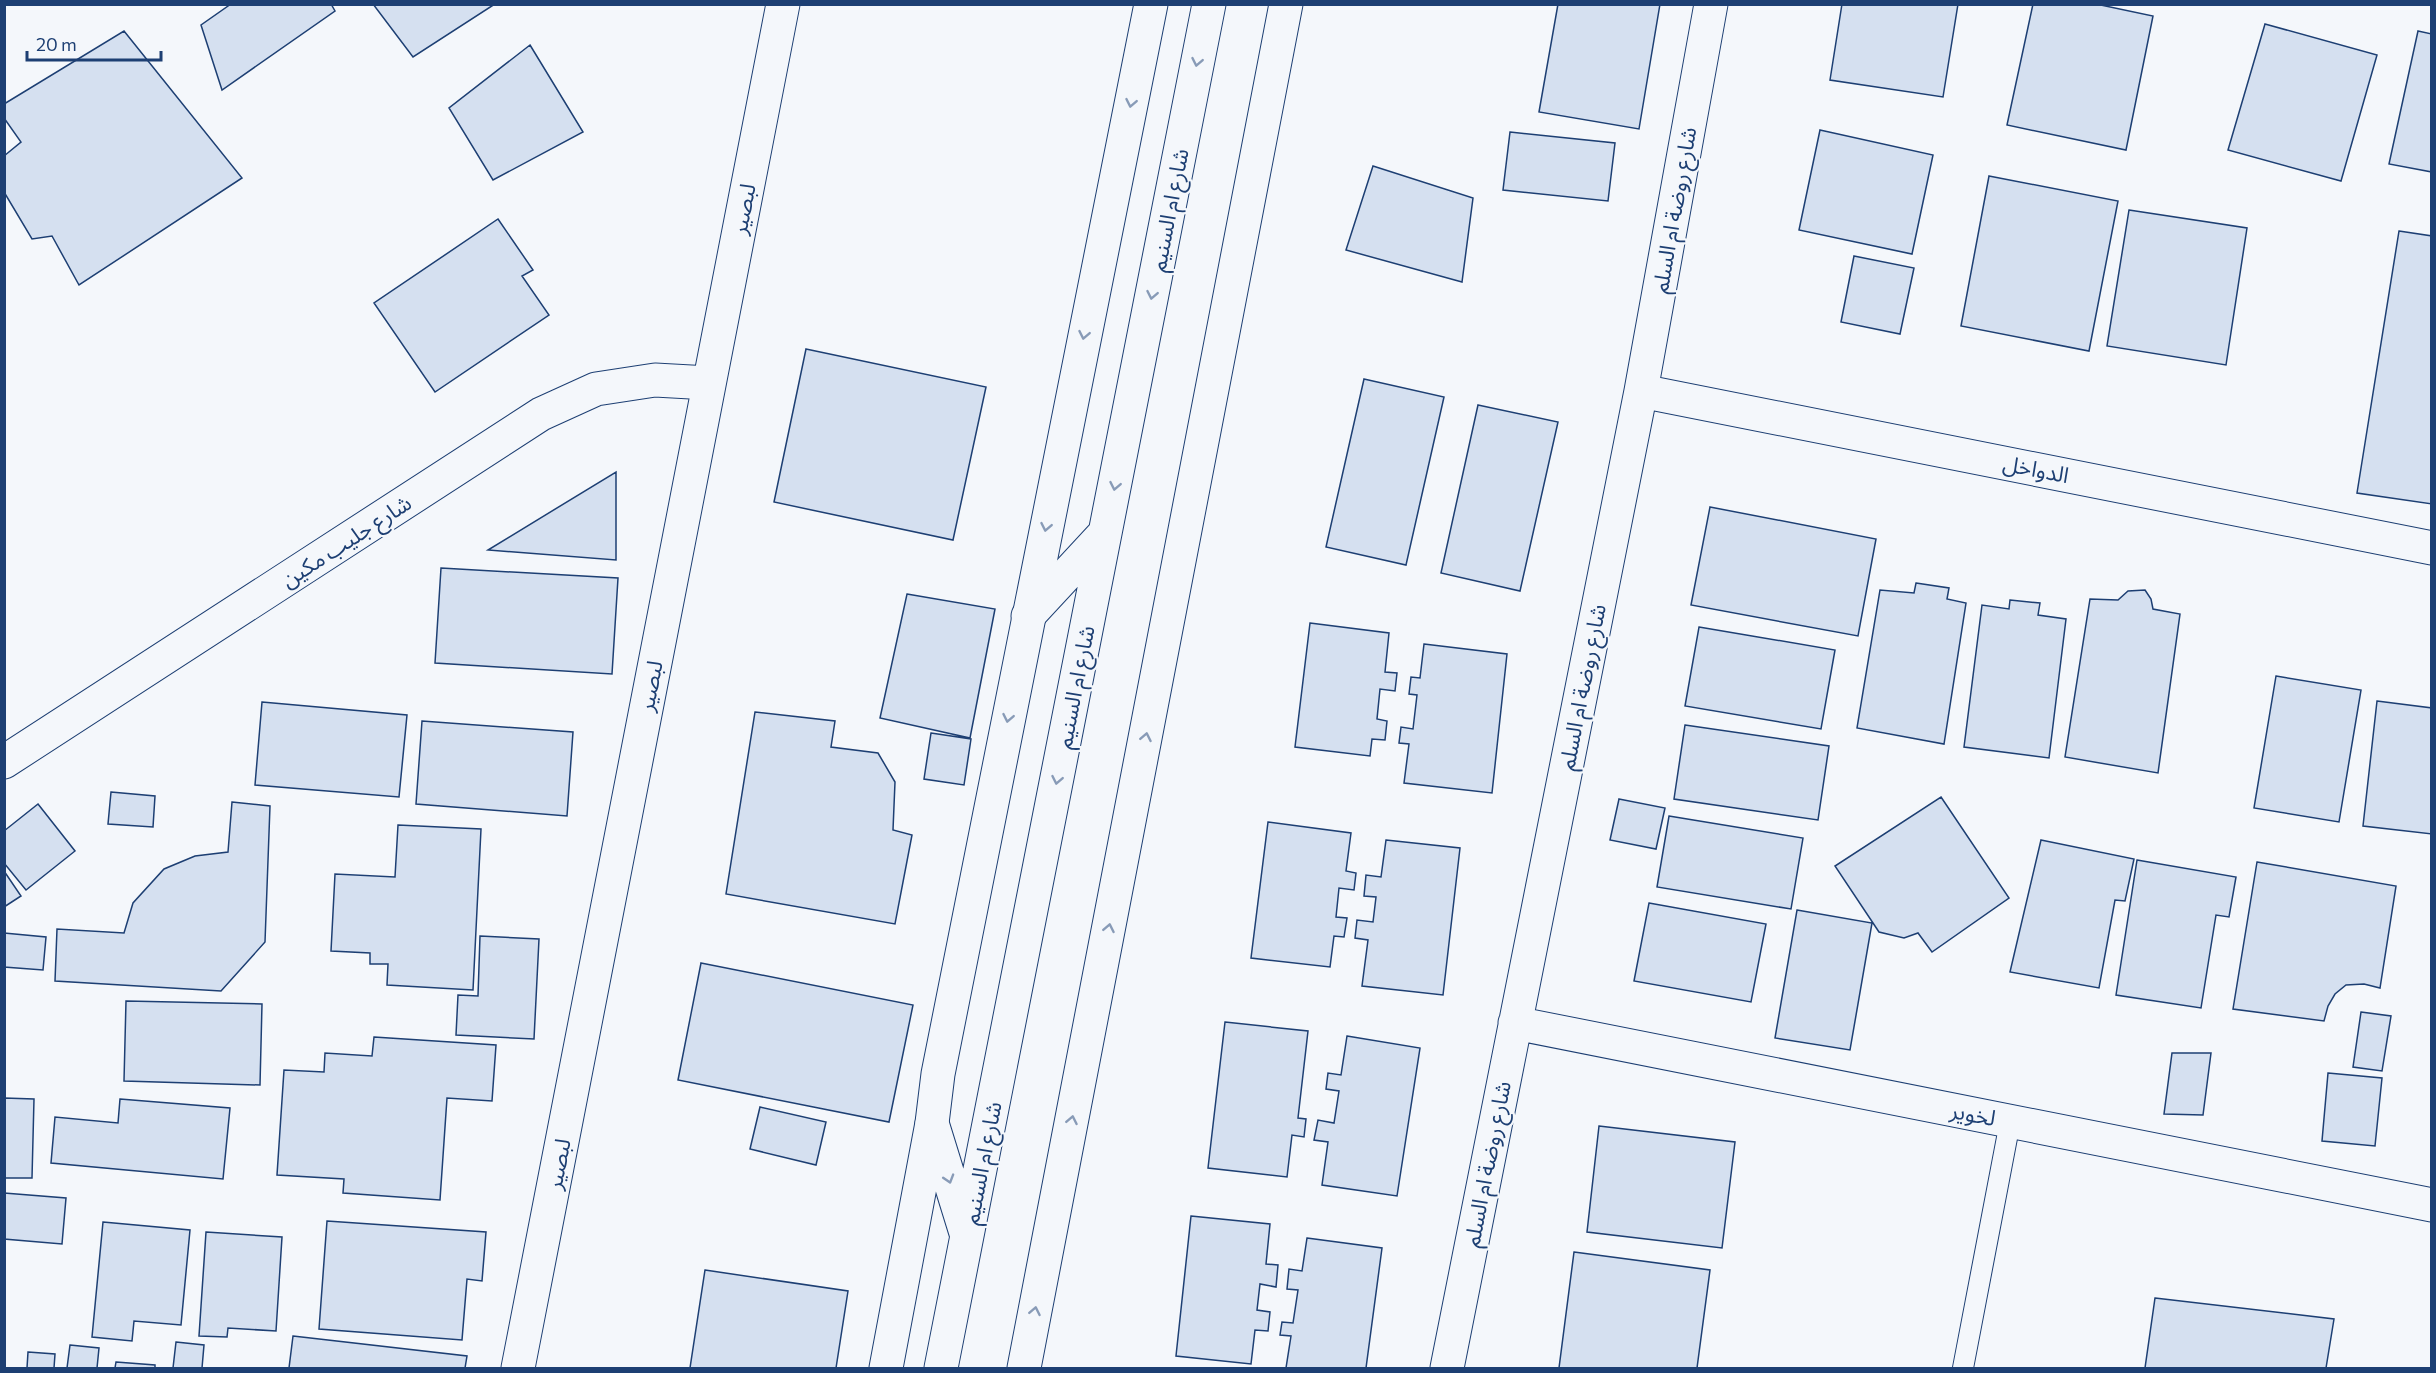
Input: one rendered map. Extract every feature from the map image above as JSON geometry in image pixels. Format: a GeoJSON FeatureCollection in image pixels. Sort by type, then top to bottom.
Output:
{"type":"FeatureCollection","features":[{"type":"Feature","properties":{"kind":"street","name":"لبصير"},"geometry":{"type":"LineString","coordinates":[[518,1368],[783,4]]}},
{"type":"Feature","properties":{"kind":"street"},"geometry":{"type":"LineString","coordinates":[[886,1368],[932,1123],[938,1074],[1151,4]]}},
{"type":"Feature","properties":{"kind":"street","name":"شارع ام السنيم"},"geometry":{"type":"LineString","coordinates":[[941,1368],[1209,4]]}},
{"type":"Feature","properties":{"kind":"street"},"geometry":{"type":"LineString","coordinates":[[1024,1368],[1286,4]]}},
{"type":"Feature","properties":{"kind":"street","name":"شارع روضة ام السلم"},"geometry":{"type":"LineString","coordinates":[[1447,1368],[1641,391],[1711,4]]}},
{"type":"Feature","properties":{"kind":"street","name":"شارع جليب مكين"},"geometry":{"type":"LineString","coordinates":[[4,762],[541,414],[596,389],[656,380],[709,383]]}},
{"type":"Feature","properties":{"kind":"street","name":"الدواخل"},"geometry":{"type":"LineString","coordinates":[[1641,391],[2432,548]]}},
{"type":"Feature","properties":{"kind":"street"},"geometry":{"type":"LineString","coordinates":[[1028,616],[1106,534]]}},
{"type":"Feature","properties":{"kind":"street","name":"لخوير"},"geometry":{"type":"LineString","coordinates":[[1515,1023],[2432,1205]]}},
{"type":"Feature","properties":{"kind":"street"},"geometry":{"type":"LineString","coordinates":[[932,1123],[967,1238]]}},
{"type":"Feature","properties":{"kind":"lane"},"geometry":{"type":"LineString","coordinates":[[1964,1368],[2010,1122]]}},
{"type":"Feature","properties":{"kind":"building"},"geometry":{"type":"Polygon","coordinates":[[[231,4],[331,4],[335,11],[222,90],[201,25],[231,4]]]}},
{"type":"Feature","properties":{"kind":"building"},"geometry":{"type":"Polygon","coordinates":[[[373,4],[495,4],[413,57],[373,4]]]}},
{"type":"Feature","properties":{"kind":"building"},"geometry":{"type":"Polygon","coordinates":[[[1558,4],[1660,4],[1639,129],[1539,112],[1558,4]]]}},
{"type":"Feature","properties":{"kind":"building"},"geometry":{"type":"Polygon","coordinates":[[[1842,4],[1958,4],[1943,97],[1830,80],[1842,4]]]}},
{"type":"Feature","properties":{"kind":"building"},"geometry":{"type":"Polygon","coordinates":[[[2033,4],[2096,4],[2153,16],[2126,150],[2007,125],[2033,4]]]}},
{"type":"Feature","properties":{"kind":"building"},"geometry":{"type":"Polygon","coordinates":[[[2265,24],[2377,55],[2341,181],[2228,150],[2265,24]]]}},
{"type":"Feature","properties":{"kind":"building"},"geometry":{"type":"Polygon","coordinates":[[[124,31],[242,178],[79,285],[52,236],[32,239],[4,192],[4,156],[21,142],[4,118],[4,104],[124,31]]]}},
{"type":"Feature","properties":{"kind":"building"},"geometry":{"type":"Polygon","coordinates":[[[2418,31],[2432,34],[2432,172],[2389,164],[2418,31]]]}},
{"type":"Feature","properties":{"kind":"building"},"geometry":{"type":"Polygon","coordinates":[[[530,45],[583,132],[493,180],[449,108],[530,45]]]}},
{"type":"Feature","properties":{"kind":"building"},"geometry":{"type":"Polygon","coordinates":[[[1820,130],[1933,155],[1912,254],[1799,230],[1820,130]]]}},
{"type":"Feature","properties":{"kind":"building"},"geometry":{"type":"Polygon","coordinates":[[[1510,132],[1615,143],[1608,201],[1503,190],[1510,132]]]}},
{"type":"Feature","properties":{"kind":"building"},"geometry":{"type":"Polygon","coordinates":[[[1373,166],[1473,198],[1462,282],[1346,250],[1373,166]]]}},
{"type":"Feature","properties":{"kind":"building"},"geometry":{"type":"Polygon","coordinates":[[[1989,176],[2118,201],[2089,351],[1961,326],[1989,176]]]}},
{"type":"Feature","properties":{"kind":"building"},"geometry":{"type":"Polygon","coordinates":[[[2129,210],[2247,228],[2226,365],[2107,346],[2129,210]]]}},
{"type":"Feature","properties":{"kind":"building"},"geometry":{"type":"Polygon","coordinates":[[[498,219],[533,270],[522,276],[549,315],[435,392],[374,303],[498,219]]]}},
{"type":"Feature","properties":{"kind":"building"},"geometry":{"type":"Polygon","coordinates":[[[2399,231],[2432,236],[2432,504],[2357,493],[2399,231]]]}},
{"type":"Feature","properties":{"kind":"building"},"geometry":{"type":"Polygon","coordinates":[[[1854,256],[1914,268],[1900,334],[1841,322],[1854,256]]]}},
{"type":"Feature","properties":{"kind":"building"},"geometry":{"type":"Polygon","coordinates":[[[806,349],[986,387],[953,540],[774,502],[806,349]]]}},
{"type":"Feature","properties":{"kind":"building"},"geometry":{"type":"Polygon","coordinates":[[[1364,379],[1444,397],[1406,565],[1326,547],[1364,379]]]}},
{"type":"Feature","properties":{"kind":"building"},"geometry":{"type":"Polygon","coordinates":[[[1478,405],[1558,422],[1520,591],[1441,573],[1478,405]]]}},
{"type":"Feature","properties":{"kind":"building"},"geometry":{"type":"Polygon","coordinates":[[[616,472],[616,560],[488,550],[616,472]]]}},
{"type":"Feature","properties":{"kind":"building"},"geometry":{"type":"Polygon","coordinates":[[[1710,507],[1876,539],[1858,636],[1691,605],[1710,507]]]}},
{"type":"Feature","properties":{"kind":"building"},"geometry":{"type":"Polygon","coordinates":[[[441,568],[618,578],[612,674],[435,663],[441,568]]]}},
{"type":"Feature","properties":{"kind":"building"},"geometry":{"type":"Polygon","coordinates":[[[1916,583],[1949,588],[1947,599],[1966,603],[1944,744],[1857,728],[1880,590],[1914,593],[1916,583]]]}},
{"type":"Feature","properties":{"kind":"building"},"geometry":{"type":"Polygon","coordinates":[[[2145,590],[2151,599],[2153,609],[2180,614],[2158,773],[2065,757],[2090,599],[2118,600],[2128,591],[2145,590]]]}},
{"type":"Feature","properties":{"kind":"building"},"geometry":{"type":"Polygon","coordinates":[[[907,594],[995,609],[970,738],[880,718],[907,594]]]}},
{"type":"Feature","properties":{"kind":"building"},"geometry":{"type":"Polygon","coordinates":[[[2010,600],[2040,603],[2038,615],[2066,619],[2049,758],[1964,747],[1982,605],[2009,609],[2010,600]]]}},
{"type":"Feature","properties":{"kind":"building"},"geometry":{"type":"Polygon","coordinates":[[[1310,623],[1389,633],[1385,672],[1397,673],[1395,691],[1380,689],[1377,719],[1387,721],[1385,740],[1372,739],[1370,756],[1295,747],[1310,623]]]}},
{"type":"Feature","properties":{"kind":"building"},"geometry":{"type":"Polygon","coordinates":[[[1699,627],[1835,650],[1821,729],[1685,706],[1699,627]]]}},
{"type":"Feature","properties":{"kind":"building"},"geometry":{"type":"Polygon","coordinates":[[[1424,644],[1507,654],[1492,793],[1404,783],[1409,744],[1399,743],[1401,727],[1413,729],[1417,695],[1409,694],[1411,677],[1420,678],[1424,644]]]}},
{"type":"Feature","properties":{"kind":"building"},"geometry":{"type":"Polygon","coordinates":[[[2276,676],[2361,690],[2339,822],[2254,808],[2276,676]]]}},
{"type":"Feature","properties":{"kind":"building"},"geometry":{"type":"Polygon","coordinates":[[[2377,701],[2432,708],[2432,834],[2363,826],[2377,701]]]}},
{"type":"Feature","properties":{"kind":"building"},"geometry":{"type":"Polygon","coordinates":[[[262,702],[407,715],[399,797],[255,785],[262,702]]]}},
{"type":"Feature","properties":{"kind":"building"},"geometry":{"type":"Polygon","coordinates":[[[755,712],[835,721],[831,747],[878,753],[895,782],[893,830],[912,835],[895,924],[726,894],[755,712]]]}},
{"type":"Feature","properties":{"kind":"building"},"geometry":{"type":"Polygon","coordinates":[[[422,721],[573,732],[567,816],[416,804],[422,721]]]}},
{"type":"Feature","properties":{"kind":"building"},"geometry":{"type":"Polygon","coordinates":[[[1685,725],[1829,746],[1818,820],[1674,799],[1685,725]]]}},
{"type":"Feature","properties":{"kind":"building"},"geometry":{"type":"Polygon","coordinates":[[[931,733],[971,739],[964,785],[924,779],[931,733]]]}},
{"type":"Feature","properties":{"kind":"building"},"geometry":{"type":"Polygon","coordinates":[[[111,792],[155,796],[153,827],[108,824],[111,792]]]}},
{"type":"Feature","properties":{"kind":"building"},"geometry":{"type":"Polygon","coordinates":[[[1941,797],[2009,898],[1932,952],[1918,933],[1904,938],[1879,932],[1835,866],[1941,797]]]}},
{"type":"Feature","properties":{"kind":"building"},"geometry":{"type":"Polygon","coordinates":[[[1619,799],[1665,808],[1656,849],[1610,840],[1619,799]]]}},
{"type":"Feature","properties":{"kind":"building"},"geometry":{"type":"Polygon","coordinates":[[[232,802],[270,806],[265,942],[221,991],[55,981],[57,929],[124,933],[133,903],[164,869],[195,856],[228,852],[232,802]]]}},
{"type":"Feature","properties":{"kind":"building"},"geometry":{"type":"Polygon","coordinates":[[[38,804],[75,851],[26,890],[4,863],[4,831],[38,804]]]}},
{"type":"Feature","properties":{"kind":"building"},"geometry":{"type":"Polygon","coordinates":[[[1669,816],[1803,838],[1791,909],[1657,887],[1669,816]]]}},
{"type":"Feature","properties":{"kind":"building"},"geometry":{"type":"Polygon","coordinates":[[[1268,822],[1351,833],[1346,871],[1356,873],[1354,890],[1339,888],[1336,917],[1347,918],[1344,937],[1334,936],[1330,967],[1251,958],[1268,822]]]}},
{"type":"Feature","properties":{"kind":"building"},"geometry":{"type":"Polygon","coordinates":[[[398,825],[481,829],[473,990],[387,985],[388,964],[370,964],[370,953],[331,951],[335,874],[395,877],[398,825]]]}},
{"type":"Feature","properties":{"kind":"building"},"geometry":{"type":"Polygon","coordinates":[[[1386,840],[1460,848],[1443,995],[1362,986],[1368,940],[1355,938],[1357,920],[1373,922],[1376,897],[1364,896],[1366,875],[1381,877],[1386,840]]]}},
{"type":"Feature","properties":{"kind":"building"},"geometry":{"type":"Polygon","coordinates":[[[2041,840],[2134,859],[2125,901],[2115,900],[2099,988],[2010,972],[2041,840]]]}},
{"type":"Feature","properties":{"kind":"building"},"geometry":{"type":"Polygon","coordinates":[[[2137,860],[2236,877],[2229,917],[2216,915],[2201,1008],[2116,995],[2137,860]]]}},
{"type":"Feature","properties":{"kind":"building"},"geometry":{"type":"Polygon","coordinates":[[[2257,862],[2396,886],[2380,988],[2364,984],[2346,985],[2335,994],[2328,1006],[2324,1021],[2233,1009],[2257,862]]]}},
{"type":"Feature","properties":{"kind":"building"},"geometry":{"type":"Polygon","coordinates":[[[4,871],[21,896],[4,907],[4,871]]]}},
{"type":"Feature","properties":{"kind":"building"},"geometry":{"type":"Polygon","coordinates":[[[1649,903],[1766,924],[1751,1002],[1634,981],[1649,903]]]}},
{"type":"Feature","properties":{"kind":"building"},"geometry":{"type":"Polygon","coordinates":[[[1797,910],[1872,923],[1850,1050],[1775,1038],[1797,910]]]}},
{"type":"Feature","properties":{"kind":"building"},"geometry":{"type":"Polygon","coordinates":[[[4,933],[46,937],[43,970],[4,967],[4,933]]]}},
{"type":"Feature","properties":{"kind":"building"},"geometry":{"type":"Polygon","coordinates":[[[480,936],[539,939],[534,1039],[456,1035],[458,995],[478,996],[480,936]]]}},
{"type":"Feature","properties":{"kind":"building"},"geometry":{"type":"Polygon","coordinates":[[[701,963],[913,1005],[889,1122],[678,1080],[701,963]]]}},
{"type":"Feature","properties":{"kind":"building"},"geometry":{"type":"Polygon","coordinates":[[[126,1001],[262,1004],[260,1085],[124,1081],[126,1001]]]}},
{"type":"Feature","properties":{"kind":"building"},"geometry":{"type":"Polygon","coordinates":[[[2361,1012],[2391,1016],[2382,1071],[2353,1067],[2361,1012]]]}},
{"type":"Feature","properties":{"kind":"building"},"geometry":{"type":"Polygon","coordinates":[[[1225,1022],[1308,1031],[1298,1118],[1306,1119],[1304,1137],[1292,1135],[1287,1177],[1208,1168],[1225,1022]]]}},
{"type":"Feature","properties":{"kind":"building"},"geometry":{"type":"Polygon","coordinates":[[[1347,1036],[1420,1048],[1397,1196],[1322,1185],[1328,1142],[1314,1140],[1318,1120],[1334,1123],[1339,1091],[1326,1089],[1328,1073],[1341,1075],[1347,1036]]]}},
{"type":"Feature","properties":{"kind":"building"},"geometry":{"type":"Polygon","coordinates":[[[374,1037],[496,1045],[492,1101],[447,1098],[440,1200],[343,1193],[344,1179],[277,1175],[284,1070],[324,1072],[325,1053],[372,1056],[374,1037]]]}},
{"type":"Feature","properties":{"kind":"building"},"geometry":{"type":"Polygon","coordinates":[[[2172,1053],[2211,1053],[2203,1115],[2164,1114],[2172,1053]]]}},
{"type":"Feature","properties":{"kind":"building"},"geometry":{"type":"Polygon","coordinates":[[[2328,1073],[2382,1078],[2375,1146],[2322,1141],[2328,1073]]]}},
{"type":"Feature","properties":{"kind":"building"},"geometry":{"type":"Polygon","coordinates":[[[4,1098],[34,1099],[32,1178],[4,1178],[4,1098]]]}},
{"type":"Feature","properties":{"kind":"building"},"geometry":{"type":"Polygon","coordinates":[[[120,1099],[230,1108],[223,1179],[51,1163],[55,1117],[118,1123],[120,1099]]]}},
{"type":"Feature","properties":{"kind":"building"},"geometry":{"type":"Polygon","coordinates":[[[760,1107],[826,1122],[816,1165],[750,1149],[760,1107]]]}},
{"type":"Feature","properties":{"kind":"building"},"geometry":{"type":"Polygon","coordinates":[[[1599,1126],[1735,1142],[1722,1248],[1587,1232],[1599,1126]]]}},
{"type":"Feature","properties":{"kind":"building"},"geometry":{"type":"Polygon","coordinates":[[[4,1193],[66,1198],[62,1244],[4,1239],[4,1193]]]}},
{"type":"Feature","properties":{"kind":"building"},"geometry":{"type":"Polygon","coordinates":[[[1191,1216],[1270,1224],[1266,1264],[1278,1265],[1276,1287],[1260,1284],[1257,1310],[1270,1312],[1268,1331],[1255,1330],[1251,1364],[1176,1356],[1191,1216]]]}},
{"type":"Feature","properties":{"kind":"building"},"geometry":{"type":"Polygon","coordinates":[[[327,1221],[486,1232],[482,1281],[467,1279],[462,1340],[319,1329],[327,1221]]]}},
{"type":"Feature","properties":{"kind":"building"},"geometry":{"type":"Polygon","coordinates":[[[103,1222],[190,1230],[181,1325],[134,1321],[132,1341],[92,1337],[103,1222]]]}},
{"type":"Feature","properties":{"kind":"building"},"geometry":{"type":"Polygon","coordinates":[[[206,1232],[282,1237],[276,1331],[228,1328],[227,1337],[199,1336],[206,1232]]]}},
{"type":"Feature","properties":{"kind":"building"},"geometry":{"type":"Polygon","coordinates":[[[1307,1238],[1382,1248],[1366,1368],[1286,1368],[1291,1336],[1280,1335],[1282,1322],[1293,1323],[1298,1290],[1287,1289],[1289,1269],[1302,1271],[1307,1238]]]}},
{"type":"Feature","properties":{"kind":"building"},"geometry":{"type":"Polygon","coordinates":[[[1574,1252],[1710,1270],[1697,1368],[1559,1368],[1574,1252]]]}},
{"type":"Feature","properties":{"kind":"building"},"geometry":{"type":"Polygon","coordinates":[[[705,1270],[848,1291],[836,1368],[690,1368],[705,1270]]]}},
{"type":"Feature","properties":{"kind":"building"},"geometry":{"type":"Polygon","coordinates":[[[2155,1298],[2334,1319],[2326,1368],[2145,1368],[2155,1298]]]}},
{"type":"Feature","properties":{"kind":"building"},"geometry":{"type":"Polygon","coordinates":[[[293,1336],[467,1356],[465,1368],[289,1368],[293,1336]]]}},
{"type":"Feature","properties":{"kind":"building"},"geometry":{"type":"Polygon","coordinates":[[[176,1342],[204,1345],[202,1368],[173,1368],[176,1342]]]}},
{"type":"Feature","properties":{"kind":"building"},"geometry":{"type":"Polygon","coordinates":[[[70,1345],[99,1348],[97,1368],[67,1368],[70,1345]]]}},
{"type":"Feature","properties":{"kind":"building"},"geometry":{"type":"Polygon","coordinates":[[[28,1352],[55,1354],[54,1368],[27,1368],[28,1352]]]}},
{"type":"Feature","properties":{"kind":"building"},"geometry":{"type":"Polygon","coordinates":[[[116,1362],[155,1365],[155,1368],[115,1368],[116,1362]]]}}]}
